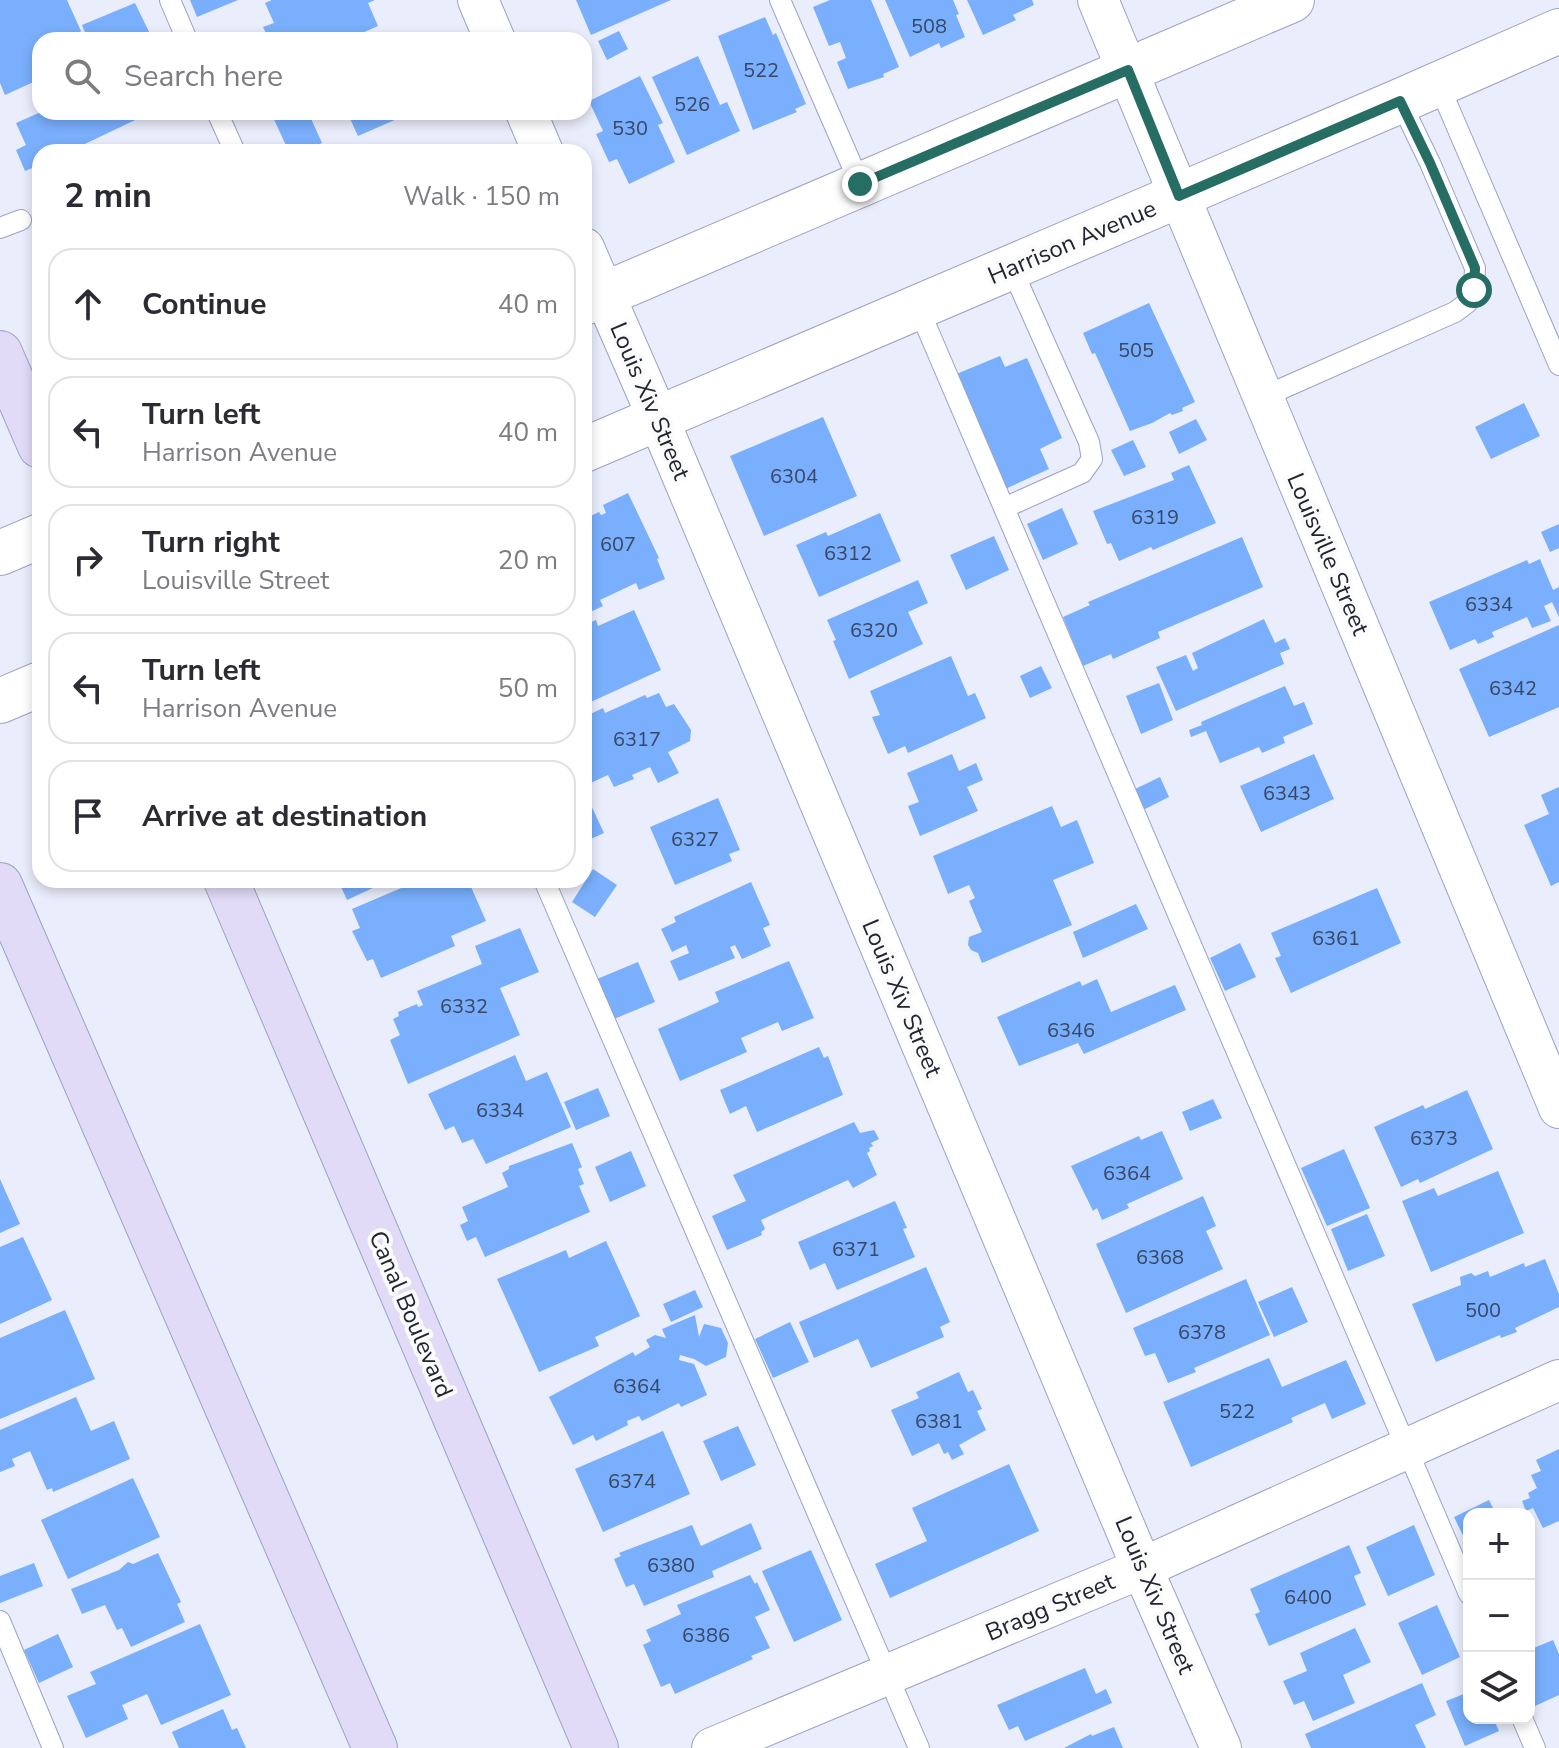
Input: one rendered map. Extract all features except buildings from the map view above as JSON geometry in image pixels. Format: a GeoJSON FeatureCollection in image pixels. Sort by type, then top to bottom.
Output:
{"type":"FeatureCollection","features":[{"type":"Feature","properties":{"kind":"main road"},"geometry":{"type":"LineString","coordinates":[[0,353],[32,427]]}},
{"type":"Feature","properties":{"kind":"main road"},"geometry":{"type":"LineString","coordinates":[[0,885],[375,1748]]}},
{"type":"Feature","properties":{"kind":"main road","name":"Canal Boulevard"},"geometry":{"type":"LineString","coordinates":[[229,888],[596,1748]]}},
{"type":"Feature","properties":{"kind":"street"},"geometry":{"type":"LineString","coordinates":[[478,0],[492,32]]}},
{"type":"Feature","properties":{"kind":"street","name":"Louisville Street"},"geometry":{"type":"LineString","coordinates":[[1098,0],[1559,1108]]}},
{"type":"Feature","properties":{"kind":"street"},"geometry":{"type":"LineString","coordinates":[[594,298],[1292,0]]}},
{"type":"Feature","properties":{"kind":"street","name":"Harrison Avenue"},"geometry":{"type":"LineString","coordinates":[[592,447],[1559,31]]}},
{"type":"Feature","properties":{"kind":"street"},"geometry":{"type":"LineString","coordinates":[[529,120],[540,144]]}},
{"type":"Feature","properties":{"kind":"street","name":"Louis Xiv Street"},"geometry":{"type":"LineString","coordinates":[[594,298],[658,418],[1142,1568],[1221,1748]]}},
{"type":"Feature","properties":{"kind":"street"},"geometry":{"type":"LineString","coordinates":[[0,553],[32,539]]}},
{"type":"Feature","properties":{"kind":"street"},"geometry":{"type":"LineString","coordinates":[[0,701],[32,687]]}},
{"type":"Feature","properties":{"kind":"street","name":"Bragg Street"},"geometry":{"type":"LineString","coordinates":[[712,1748],[1142,1568],[1559,1380]]}},
{"type":"Feature","properties":{"kind":"lane"},"geometry":{"type":"LineString","coordinates":[[170,0],[184,32]]}},
{"type":"Feature","properties":{"kind":"lane"},"geometry":{"type":"LineString","coordinates":[[780,0],[860,184]]}},
{"type":"Feature","properties":{"kind":"lane"},"geometry":{"type":"LineString","coordinates":[[1419,92],[1559,365]]}},
{"type":"Feature","properties":{"kind":"lane"},"geometry":{"type":"LineString","coordinates":[[1263,397],[1455,312],[1467,303],[1474,290],[1475,268],[1430,163],[1419,92]]}},
{"type":"Feature","properties":{"kind":"lane"},"geometry":{"type":"LineString","coordinates":[[221,120],[231,144]]}},
{"type":"Feature","properties":{"kind":"lane"},"geometry":{"type":"LineString","coordinates":[[0,228],[21,220]]}},
{"type":"Feature","properties":{"kind":"lane"},"geometry":{"type":"LineString","coordinates":[[1004,508],[1082,473],[1092,459],[1089,442],[1011,267]]}},
{"type":"Feature","properties":{"kind":"lane"},"geometry":{"type":"LineString","coordinates":[[918,307],[1463,1580]]}},
{"type":"Feature","properties":{"kind":"lane"},"geometry":{"type":"LineString","coordinates":[[547,888],[919,1748]]}},
{"type":"Feature","properties":{"kind":"lane"},"geometry":{"type":"LineString","coordinates":[[0,1621],[53,1748]]}},
{"type":"Feature","properties":{"kind":"lane"},"geometry":{"type":"LineString","coordinates":[[1525,1724],[1535,1748]]}},
{"type":"Feature","properties":{"kind":"route"},"geometry":{"type":"LineString","coordinates":[[860,184],[1128,70],[1179,196],[1400,101],[1475,268],[1474,290]]}}]}
